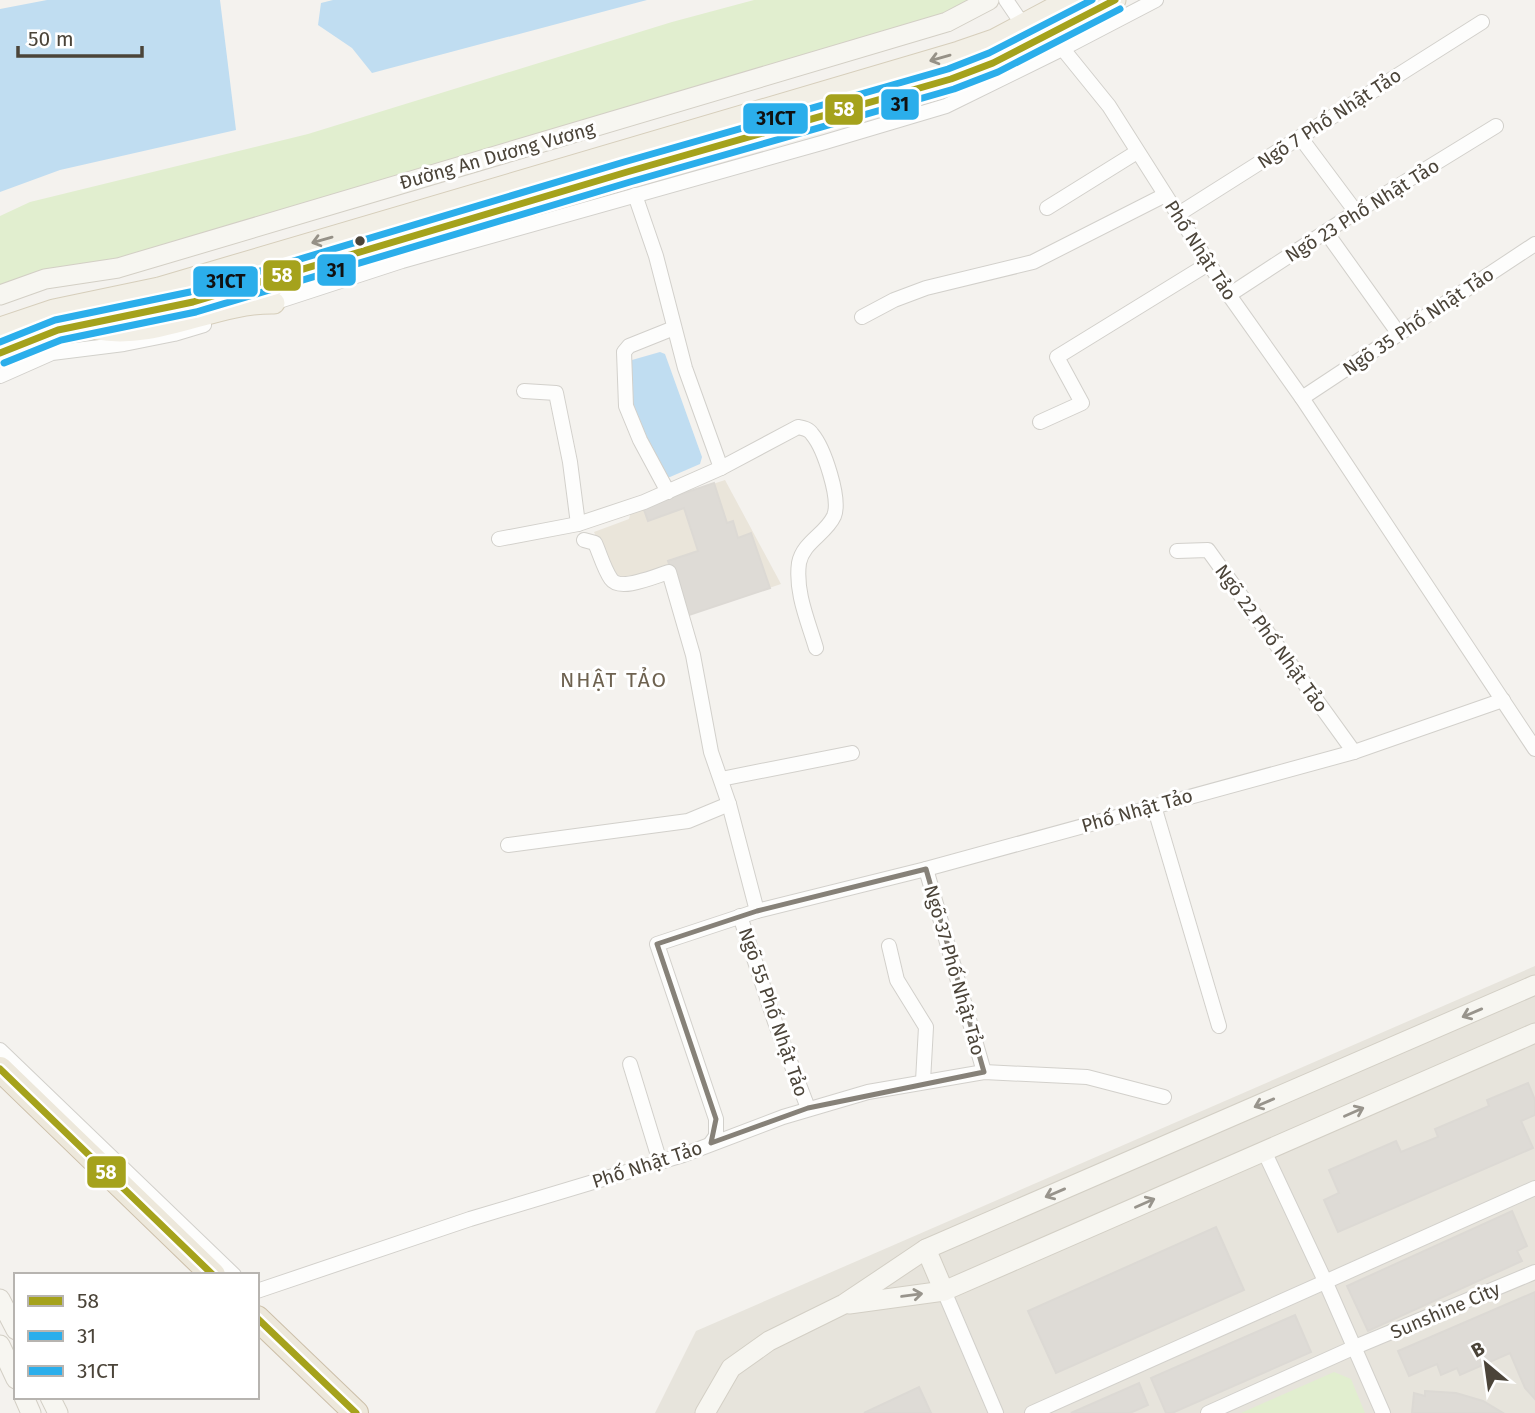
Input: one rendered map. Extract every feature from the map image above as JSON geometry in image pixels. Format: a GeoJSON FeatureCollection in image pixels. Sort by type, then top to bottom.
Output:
{"type":"FeatureCollection","features":[{"type":"Feature","properties":{"kind":"highway"},"geometry":{"type":"LineString","coordinates":[[0,1069],[211,1273]]}},
{"type":"Feature","properties":{"kind":"highway"},"geometry":{"type":"LineString","coordinates":[[259,1320],[356,1413]]}},
{"type":"Feature","properties":{"kind":"main road","name":"Đường An Dương Vương"},"geometry":{"type":"LineString","coordinates":[[0,328],[54,310],[159,288],[959,52],[994,40],[1069,0]]}},
{"type":"Feature","properties":{"kind":"main road"},"geometry":{"type":"LineString","coordinates":[[0,352],[58,330],[193,302],[627,172],[951,79],[1057,41],[1115,0]]}},
{"type":"Feature","properties":{"kind":"main road"},"geometry":{"type":"LineString","coordinates":[[81,326],[124,333],[185,321],[242,305],[274,303]]}},
{"type":"Feature","properties":{"kind":"street","name":"Đường An Dương Vương"},"geometry":{"type":"LineString","coordinates":[[0,295],[45,279],[118,268],[934,26],[989,0]]}},
{"type":"Feature","properties":{"kind":"street"},"geometry":{"type":"LineString","coordinates":[[1006,0],[1023,25]]}},
{"type":"Feature","properties":{"kind":"street"},"geometry":{"type":"LineString","coordinates":[[0,376],[52,353],[174,334],[402,261],[946,106],[1057,41],[1156,0]]}},
{"type":"Feature","properties":{"kind":"street","name":"Ngõ 7 Phố Nhật Tảo"},"geometry":{"type":"LineString","coordinates":[[1177,215],[1482,22]]}},
{"type":"Feature","properties":{"kind":"street","name":"Phố Nhật Tảo"},"geometry":{"type":"LineString","coordinates":[[259,1289],[488,1213],[660,1162],[711,1143],[716,1136],[716,1119],[657,944],[757,911],[926,869],[1353,752],[1503,700],[1302,398],[1229,295],[1109,106],[1057,41]]}},
{"type":"Feature","properties":{"kind":"street","name":"Ngõ 23 Phố Nhật Tảo"},"geometry":{"type":"LineString","coordinates":[[1229,295],[1356,212],[1496,126]]}},
{"type":"Feature","properties":{"kind":"street"},"geometry":{"type":"LineString","coordinates":[[1300,137],[1356,212]]}},
{"type":"Feature","properties":{"kind":"street"},"geometry":{"type":"LineString","coordinates":[[1047,208],[1137,152]]}},
{"type":"Feature","properties":{"kind":"street"},"geometry":{"type":"LineString","coordinates":[[635,195],[656,256],[685,368],[721,468]]}},
{"type":"Feature","properties":{"kind":"street"},"geometry":{"type":"LineString","coordinates":[[862,317],[894,300],[926,288],[1033,262],[1164,195]]}},
{"type":"Feature","properties":{"kind":"street"},"geometry":{"type":"LineString","coordinates":[[1326,232],[1399,334]]}},
{"type":"Feature","properties":{"kind":"street","name":"Ngõ 35 Phố Nhật Tảo"},"geometry":{"type":"LineString","coordinates":[[1302,398],[1535,244]]}},
{"type":"Feature","properties":{"kind":"street"},"geometry":{"type":"LineString","coordinates":[[1040,422],[1082,403],[1057,357],[1209,264]]}},
{"type":"Feature","properties":{"kind":"street"},"geometry":{"type":"LineString","coordinates":[[668,492],[640,440],[626,406],[624,352],[629,346],[674,328]]}},
{"type":"Feature","properties":{"kind":"street"},"geometry":{"type":"LineString","coordinates":[[524,391],[556,393],[570,463],[578,524]]}},
{"type":"Feature","properties":{"kind":"street"},"geometry":{"type":"LineString","coordinates":[[499,539],[578,524],[643,502],[721,468],[798,427],[806,428],[813,434],[830,474],[836,498],[835,514],[805,549],[799,561],[799,588],[816,648]]}},
{"type":"Feature","properties":{"kind":"street"},"geometry":{"type":"LineString","coordinates":[[584,540],[595,543],[610,579],[616,584],[624,585],[669,572],[693,655],[711,752],[729,804],[757,911]]}},
{"type":"Feature","properties":{"kind":"street","name":"Ngõ 22 Phố Nhật Tảo"},"geometry":{"type":"LineString","coordinates":[[1177,551],[1208,550],[1353,752]]}},
{"type":"Feature","properties":{"kind":"street"},"geometry":{"type":"LineString","coordinates":[[1503,700],[1535,749]]}},
{"type":"Feature","properties":{"kind":"street"},"geometry":{"type":"LineString","coordinates":[[721,779],[852,753]]}},
{"type":"Feature","properties":{"kind":"street"},"geometry":{"type":"LineString","coordinates":[[508,845],[688,821],[729,804]]}},
{"type":"Feature","properties":{"kind":"street"},"geometry":{"type":"LineString","coordinates":[[1154,806],[1219,1026]]}},
{"type":"Feature","properties":{"kind":"street","name":"Ngõ 37 Phố Nhật Tảo"},"geometry":{"type":"LineString","coordinates":[[926,869],[984,1072]]}},
{"type":"Feature","properties":{"kind":"street","name":"Ngõ 55 Phố Nhật Tảo"},"geometry":{"type":"LineString","coordinates":[[740,916],[775,1022],[808,1108]]}},
{"type":"Feature","properties":{"kind":"street"},"geometry":{"type":"LineString","coordinates":[[889,947],[897,980],[926,1027],[923,1081]]}},
{"type":"Feature","properties":{"kind":"street"},"geometry":{"type":"LineString","coordinates":[[705,1413],[731,1368],[769,1341],[845,1304],[926,1249],[1535,985]]}},
{"type":"Feature","properties":{"kind":"street"},"geometry":{"type":"LineString","coordinates":[[845,1304],[944,1291],[1535,1033]]}},
{"type":"Feature","properties":{"kind":"street"},"geometry":{"type":"LineString","coordinates":[[0,1050],[232,1273]]}},
{"type":"Feature","properties":{"kind":"street"},"geometry":{"type":"LineString","coordinates":[[630,1064],[660,1162]]}},
{"type":"Feature","properties":{"kind":"street"},"geometry":{"type":"LineString","coordinates":[[711,1143],[808,1108],[868,1092],[984,1072],[1087,1077],[1164,1097]]}},
{"type":"Feature","properties":{"kind":"street"},"geometry":{"type":"LineString","coordinates":[[1264,1151],[1383,1413]]}},
{"type":"Feature","properties":{"kind":"street"},"geometry":{"type":"LineString","coordinates":[[1032,1413],[1535,1188]]}},
{"type":"Feature","properties":{"kind":"street"},"geometry":{"type":"LineString","coordinates":[[926,1249],[996,1413]]}},
{"type":"Feature","properties":{"kind":"street","name":"Sunshine City"},"geometry":{"type":"LineString","coordinates":[[1208,1413],[1355,1347],[1535,1272]]}},
{"type":"Feature","properties":{"kind":"street"},"geometry":{"type":"LineString","coordinates":[[0,1299],[14,1326]]}},
{"type":"Feature","properties":{"kind":"street"},"geometry":{"type":"LineString","coordinates":[[0,1345],[14,1375]]}},
{"type":"Feature","properties":{"kind":"highlighted area"},"geometry":{"type":"Polygon","coordinates":[[[926,869],[984,1072],[808,1108],[711,1143],[716,1119],[657,944],[757,911],[926,869]]]}},
{"type":"Feature","properties":{"kind":"shaded area"},"geometry":{"type":"Polygon","coordinates":[[[725,480],[781,584],[686,616],[670,567],[623,582],[613,575],[594,532],[629,519],[631,511],[725,480]]]}},
{"type":"Feature","properties":{"kind":"shaded area"},"geometry":{"type":"Polygon","coordinates":[[[1535,966],[1535,1413],[655,1413],[696,1331],[1535,966]]]}},
{"type":"Feature","properties":{"kind":"green space"},"geometry":{"type":"Polygon","coordinates":[[[754,0],[989,0],[0,295],[0,216],[30,202],[308,134],[672,22],[754,0]]]}},
{"type":"Feature","properties":{"kind":"green space"},"geometry":{"type":"Polygon","coordinates":[[[1334,1372],[1351,1379],[1365,1413],[1241,1413],[1334,1372]]]}},
{"type":"Feature","properties":{"kind":"water"},"geometry":{"type":"Polygon","coordinates":[[[47,0],[220,0],[236,130],[60,170],[0,192],[0,9],[47,0]]]}},
{"type":"Feature","properties":{"kind":"water"},"geometry":{"type":"Polygon","coordinates":[[[333,0],[647,0],[372,73],[352,48],[318,25],[321,3],[333,0]]]}},
{"type":"Feature","properties":{"kind":"water"},"geometry":{"type":"Polygon","coordinates":[[[660,352],[665,354],[702,457],[700,464],[670,477],[664,477],[644,435],[629,390],[632,360],[660,352]]]}},
{"type":"Feature","properties":{"kind":"building"},"geometry":{"type":"Polygon","coordinates":[[[714,483],[727,523],[733,521],[738,538],[751,533],[770,588],[686,616],[668,561],[698,551],[684,508],[648,521],[643,507],[714,483]]]}},
{"type":"Feature","properties":{"kind":"building"},"geometry":{"type":"Polygon","coordinates":[[[1528,1083],[1535,1100],[1535,1115],[1521,1121],[1533,1148],[1338,1232],[1324,1200],[1339,1193],[1329,1170],[1396,1141],[1401,1152],[1438,1137],[1435,1129],[1489,1106],[1487,1100],[1528,1083]]]}},
{"type":"Feature","properties":{"kind":"building"},"geometry":{"type":"Polygon","coordinates":[[[1512,1211],[1527,1246],[1517,1251],[1522,1261],[1368,1331],[1347,1286],[1512,1211]]]}},
{"type":"Feature","properties":{"kind":"building"},"geometry":{"type":"Polygon","coordinates":[[[1216,1227],[1244,1290],[1056,1373],[1028,1311],[1216,1227]]]}},
{"type":"Feature","properties":{"kind":"building"},"geometry":{"type":"Polygon","coordinates":[[[1535,1292],[1535,1399],[1525,1388],[1510,1353],[1460,1375],[1457,1368],[1441,1375],[1437,1364],[1409,1376],[1398,1351],[1535,1292]]]}},
{"type":"Feature","properties":{"kind":"building"},"geometry":{"type":"Polygon","coordinates":[[[1295,1315],[1311,1352],[1172,1413],[1166,1413],[1151,1378],[1295,1315]]]}},
{"type":"Feature","properties":{"kind":"building"},"geometry":{"type":"Polygon","coordinates":[[[1139,1383],[1148,1405],[1130,1413],[1071,1413],[1139,1383]]]}},
{"type":"Feature","properties":{"kind":"building"},"geometry":{"type":"Polygon","coordinates":[[[919,1387],[931,1413],[864,1413],[919,1387]]]}},
{"type":"Feature","properties":{"kind":"building"},"geometry":{"type":"Polygon","coordinates":[[[1425,1391],[1456,1393],[1483,1401],[1503,1413],[1412,1413],[1414,1393],[1425,1396],[1425,1391]]]}},
{"type":"Feature","properties":{"kind":"transit line","name":"31CT"},"geometry":{"type":"LineString","coordinates":[[0,342],[55,320],[190,292],[624,162],[948,69],[989,53],[1092,0]]}},
{"type":"Feature","properties":{"kind":"transit line","name":"58"},"geometry":{"type":"LineString","coordinates":[[0,353],[58,330],[193,302],[627,172],[951,79],[993,63],[1115,0]]}},
{"type":"Feature","properties":{"kind":"transit line","name":"31"},"geometry":{"type":"LineString","coordinates":[[4,363],[61,340],[196,312],[630,182],[954,89],[998,72],[1120,9]]}},
{"type":"Feature","properties":{"kind":"transit line","name":"58"},"geometry":{"type":"LineString","coordinates":[[0,1069],[211,1273]]}},
{"type":"Feature","properties":{"kind":"transit line","name":"58"},"geometry":{"type":"LineString","coordinates":[[259,1320],[356,1413]]}},
{"type":"Feature","properties":{"kind":"district","name":"NHẬT TẢO"},"geometry":{"type":"Point","coordinates":[614,680]}}]}
